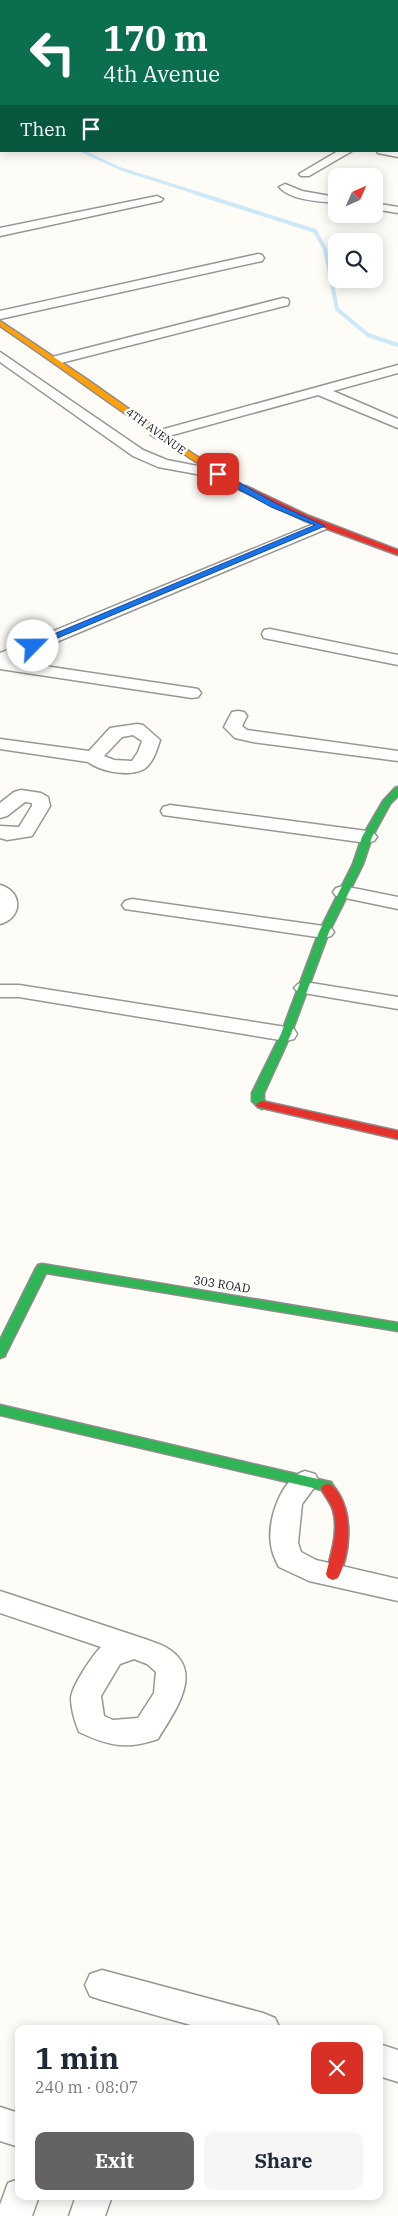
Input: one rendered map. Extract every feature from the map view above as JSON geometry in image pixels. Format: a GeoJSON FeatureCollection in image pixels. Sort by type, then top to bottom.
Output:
{"type":"FeatureCollection","features":[{"type":"Feature","properties":{"kind":"street"},"geometry":{"type":"LineString","coordinates":[[305,174],[345,152]]}},
{"type":"Feature","properties":{"kind":"street"},"geometry":{"type":"LineString","coordinates":[[285,187],[299,194],[328,199]]}},
{"type":"Feature","properties":{"kind":"street"},"geometry":{"type":"LineString","coordinates":[[0,232],[157,199]]}},
{"type":"Feature","properties":{"kind":"street"},"geometry":{"type":"LineString","coordinates":[[383,208],[398,210]]}},
{"type":"Feature","properties":{"kind":"street"},"geometry":{"type":"LineString","coordinates":[[0,315],[258,258]]}},
{"type":"Feature","properties":{"kind":"street"},"geometry":{"type":"LineString","coordinates":[[56,360],[283,302]]}},
{"type":"Feature","properties":{"kind":"street","name":"4TH AVENUE"},"geometry":{"type":"LineString","coordinates":[[0,323],[56,360],[158,435],[218,474],[274,505],[321,526],[398,553]]}},
{"type":"Feature","properties":{"kind":"street"},"geometry":{"type":"LineString","coordinates":[[0,356],[138,453],[163,464],[218,474]]}},
{"type":"Feature","properties":{"kind":"street"},"geometry":{"type":"LineString","coordinates":[[158,435],[398,369]]}},
{"type":"Feature","properties":{"kind":"street"},"geometry":{"type":"LineString","coordinates":[[0,375],[20,371]]}},
{"type":"Feature","properties":{"kind":"street"},"geometry":{"type":"LineString","coordinates":[[318,390],[398,424]]}},
{"type":"Feature","properties":{"kind":"street"},"geometry":{"type":"LineString","coordinates":[[0,659],[321,526]]}},
{"type":"Feature","properties":{"kind":"street"},"geometry":{"type":"LineString","coordinates":[[270,634],[398,660]]}},
{"type":"Feature","properties":{"kind":"street"},"geometry":{"type":"LineString","coordinates":[[0,664],[192,693]]}},
{"type":"Feature","properties":{"kind":"street"},"geometry":{"type":"LineString","coordinates":[[238,716],[233,727],[241,734],[253,737],[398,756]]}},
{"type":"Feature","properties":{"kind":"street"},"geometry":{"type":"LineString","coordinates":[[0,744],[93,758]]}},
{"type":"Feature","properties":{"kind":"street"},"geometry":{"type":"LineString","coordinates":[[0,812],[21,796],[42,800],[41,806],[25,832],[7,834],[0,832]]}},
{"type":"Feature","properties":{"kind":"street"},"geometry":{"type":"LineString","coordinates":[[394,799],[367,837],[358,864],[324,932],[305,988],[258,1093],[258,1101],[263,1107],[398,1136]]}},
{"type":"Feature","properties":{"kind":"street"},"geometry":{"type":"LineString","coordinates":[[170,811],[367,837]]}},
{"type":"Feature","properties":{"kind":"street"},"geometry":{"type":"LineString","coordinates":[[0,891],[8,898],[8,908],[0,918]]}},
{"type":"Feature","properties":{"kind":"street"},"geometry":{"type":"LineString","coordinates":[[343,892],[398,903]]}},
{"type":"Feature","properties":{"kind":"street"},"geometry":{"type":"LineString","coordinates":[[132,905],[324,932]]}},
{"type":"Feature","properties":{"kind":"street"},"geometry":{"type":"LineString","coordinates":[[305,988],[398,1003]]}},
{"type":"Feature","properties":{"kind":"street"},"geometry":{"type":"LineString","coordinates":[[0,991],[19,991],[286,1034]]}},
{"type":"Feature","properties":{"kind":"street","name":"303 ROAD"},"geometry":{"type":"LineString","coordinates":[[0,1353],[42,1268],[398,1327]]}},
{"type":"Feature","properties":{"kind":"street"},"geometry":{"type":"LineString","coordinates":[[0,1410],[326,1486],[338,1499],[344,1514],[333,1574]]}},
{"type":"Feature","properties":{"kind":"street"},"geometry":{"type":"LineString","coordinates":[[306,1481],[289,1502],[284,1543],[289,1559],[309,1570],[398,1590]]}},
{"type":"Feature","properties":{"kind":"street"},"geometry":{"type":"LineString","coordinates":[[0,1602],[135,1647]]}},
{"type":"Feature","properties":{"kind":"street"},"geometry":{"type":"LineString","coordinates":[[102,1985],[249,2025]]}},
{"type":"Feature","properties":{"kind":"street"},"geometry":{"type":"LineString","coordinates":[[383,2061],[398,2066]]}},
{"type":"Feature","properties":{"kind":"street"},"geometry":{"type":"LineString","coordinates":[[0,2124],[15,2129]]}},
{"type":"Feature","properties":{"kind":"street"},"geometry":{"type":"LineString","coordinates":[[14,2216],[20,2200]]}},
{"type":"Feature","properties":{"kind":"street"},"geometry":{"type":"LineString","coordinates":[[87,2216],[93,2200]]}},
{"type":"Feature","properties":{"kind":"waterway"},"geometry":{"type":"LineString","coordinates":[[84,152],[121,169],[200,194]]}},
{"type":"Feature","properties":{"kind":"waterway"},"geometry":{"type":"LineString","coordinates":[[196,193],[315,231],[325,249],[337,309],[368,335],[398,345]]}},
{"type":"Feature","properties":{"kind":"traffic: fast"},"geometry":{"type":"LineString","coordinates":[[262,1105],[258,1101],[258,1093],[286,1034],[324,932],[358,864],[367,837],[386,803],[398,790]]}},
{"type":"Feature","properties":{"kind":"traffic: fast"},"geometry":{"type":"LineString","coordinates":[[0,1353],[42,1268],[398,1327]]}},
{"type":"Feature","properties":{"kind":"traffic: fast"},"geometry":{"type":"LineString","coordinates":[[0,1410],[326,1486],[328,1489]]}},
{"type":"Feature","properties":{"kind":"traffic: slow"},"geometry":{"type":"LineString","coordinates":[[0,323],[83,379],[190,456],[243,488]]}},
{"type":"Feature","properties":{"kind":"traffic: jam"},"geometry":{"type":"LineString","coordinates":[[243,488],[306,518],[398,553]]}},
{"type":"Feature","properties":{"kind":"traffic: jam"},"geometry":{"type":"LineString","coordinates":[[262,1105],[398,1135]]}},
{"type":"Feature","properties":{"kind":"traffic: jam"},"geometry":{"type":"LineString","coordinates":[[328,1489],[339,1509],[342,1530],[333,1574]]}},
{"type":"Feature","properties":{"kind":"route"},"geometry":{"type":"LineString","coordinates":[[33,646],[321,526],[274,505],[218,474]]}}]}
